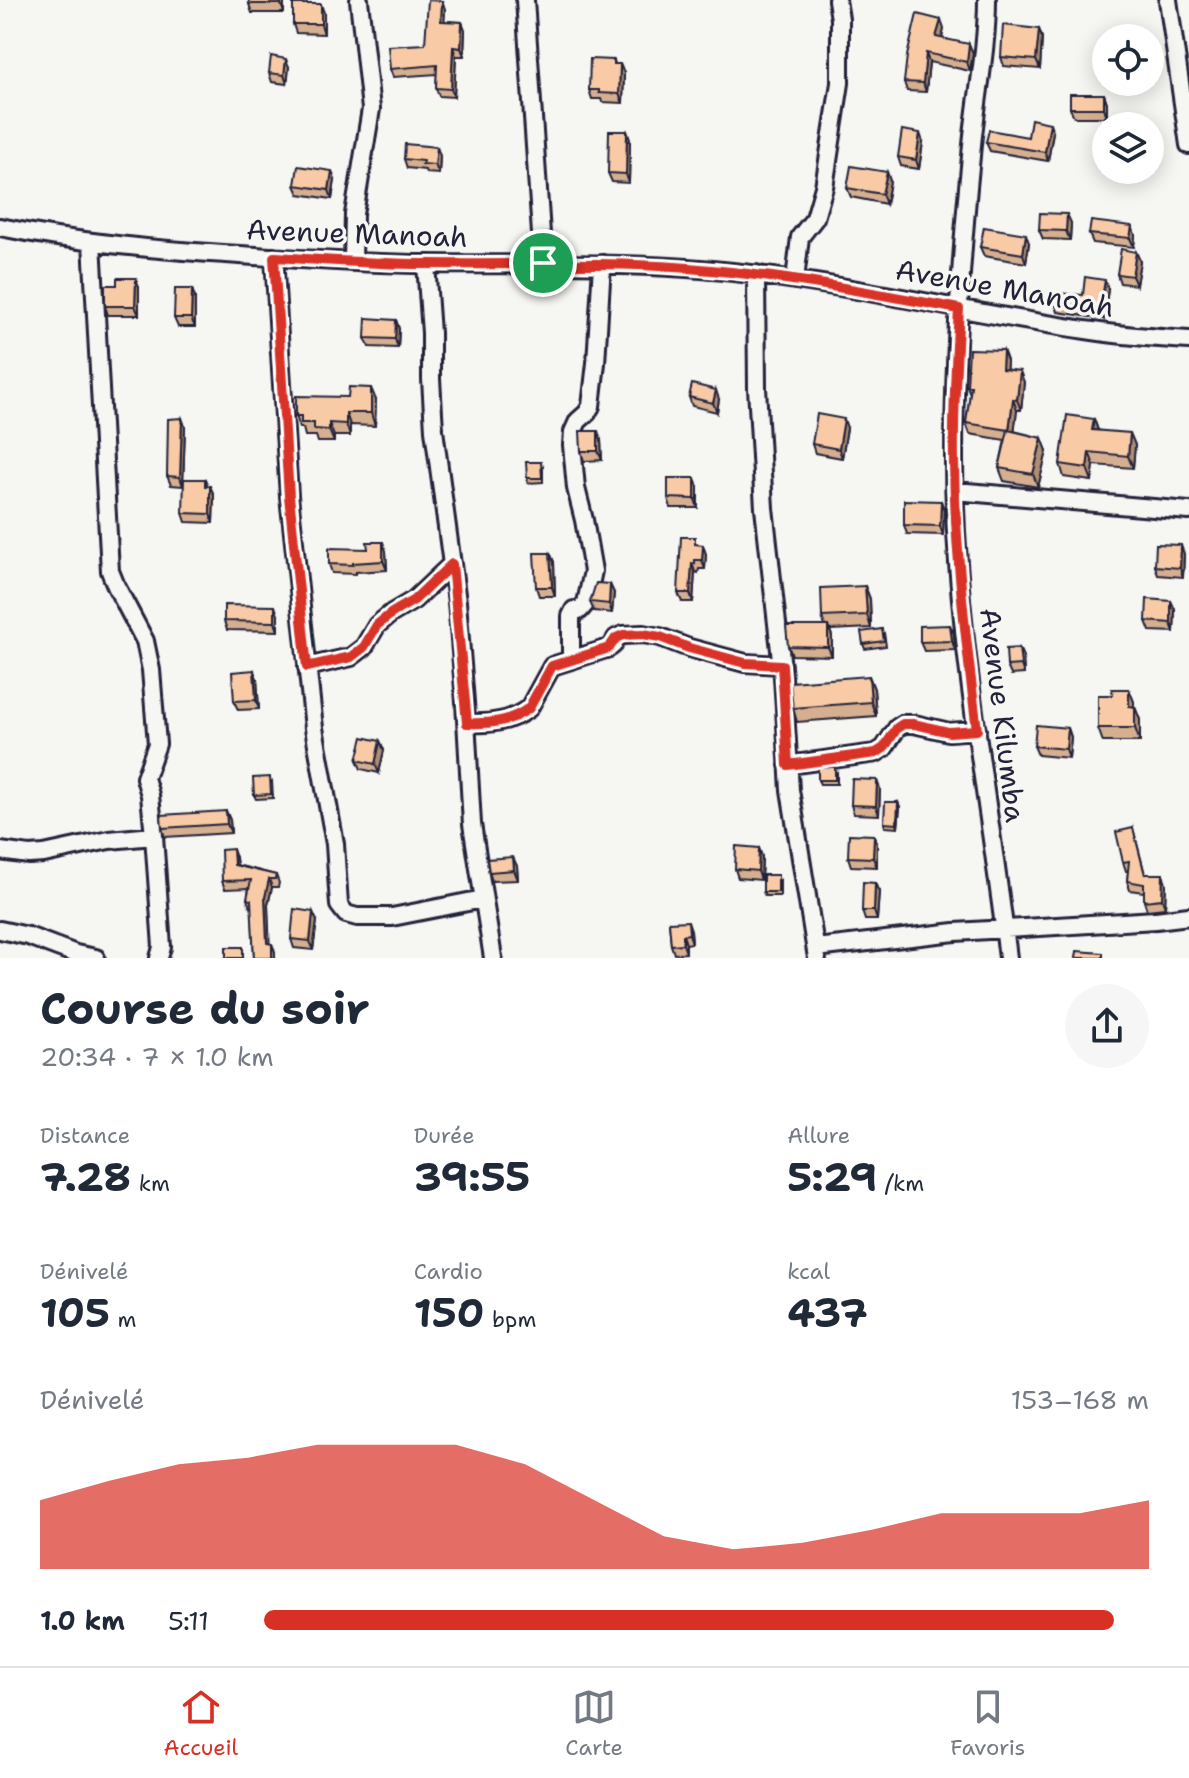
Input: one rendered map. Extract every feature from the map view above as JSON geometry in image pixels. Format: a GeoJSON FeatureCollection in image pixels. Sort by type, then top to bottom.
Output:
{"type":"FeatureCollection","features":[{"type":"Feature","properties":{"kind":"street"},"geometry":{"type":"LineString","coordinates":[[353,261],[354,214],[371,109],[359,0]]}},
{"type":"Feature","properties":{"kind":"street"},"geometry":{"type":"LineString","coordinates":[[525,0],[543,263]]}},
{"type":"Feature","properties":{"kind":"street"},"geometry":{"type":"LineString","coordinates":[[795,280],[800,237],[815,218],[824,187],[840,83],[837,0]]}},
{"type":"Feature","properties":{"kind":"street","name":"Avenue Kilumba"},"geometry":{"type":"LineString","coordinates":[[987,0],[959,309],[955,491],[965,633],[1008,958]]}},
{"type":"Feature","properties":{"kind":"street"},"geometry":{"type":"LineString","coordinates":[[1168,0],[1189,145]]}},
{"type":"Feature","properties":{"kind":"street","name":"Avenue Manoah"},"geometry":{"type":"LineString","coordinates":[[0,227],[162,250],[274,257],[426,264],[602,264],[756,274],[1093,331],[1189,340]]}},
{"type":"Feature","properties":{"kind":"street"},"geometry":{"type":"LineString","coordinates":[[92,242],[110,571],[145,641],[151,670],[157,744],[145,778],[154,836],[162,947],[159,958]]}},
{"type":"Feature","properties":{"kind":"street"},"geometry":{"type":"LineString","coordinates":[[274,257],[289,496],[314,728],[335,844],[339,905],[346,914],[357,917],[392,917],[483,899]]}},
{"type":"Feature","properties":{"kind":"street"},"geometry":{"type":"LineString","coordinates":[[426,264],[434,430],[452,564],[467,723],[472,824],[493,958]]}},
{"type":"Feature","properties":{"kind":"street"},"geometry":{"type":"LineString","coordinates":[[571,659],[571,616],[574,610],[580,610],[586,603],[593,571],[576,488],[573,432],[591,406],[602,264]]}},
{"type":"Feature","properties":{"kind":"street"},"geometry":{"type":"LineString","coordinates":[[756,274],[757,388],[764,508],[782,665],[790,790],[816,953],[955,932],[1189,916]]}},
{"type":"Feature","properties":{"kind":"street"},"geometry":{"type":"LineString","coordinates":[[955,491],[1189,511]]}},
{"type":"Feature","properties":{"kind":"street"},"geometry":{"type":"LineString","coordinates":[[307,667],[351,657],[364,647],[377,625],[414,600],[452,564]]}},
{"type":"Feature","properties":{"kind":"street"},"geometry":{"type":"LineString","coordinates":[[467,723],[490,724],[523,713],[529,708],[552,666],[609,648],[616,638],[623,635],[660,637],[745,663],[782,665]]}},
{"type":"Feature","properties":{"kind":"street"},"geometry":{"type":"LineString","coordinates":[[788,765],[876,753],[884,748],[903,724],[949,732],[977,730]]}},
{"type":"Feature","properties":{"kind":"street"},"geometry":{"type":"LineString","coordinates":[[0,851],[44,854],[109,840],[154,836]]}},
{"type":"Feature","properties":{"kind":"street"},"geometry":{"type":"LineString","coordinates":[[0,930],[96,958]]}},
{"type":"Feature","properties":{"kind":"building"},"geometry":{"type":"Polygon","coordinates":[[[249,0],[281,0],[281,4],[249,4],[249,0]]]}},
{"type":"Feature","properties":{"kind":"building"},"geometry":{"type":"Polygon","coordinates":[[[428,0],[442,1],[441,21],[462,22],[461,48],[453,47],[451,89],[436,88],[437,65],[390,69],[388,46],[425,44],[428,0]]]}},
{"type":"Feature","properties":{"kind":"building"},"geometry":{"type":"Polygon","coordinates":[[[293,4],[321,4],[321,24],[293,24],[293,4]]]}},
{"type":"Feature","properties":{"kind":"building"},"geometry":{"type":"Polygon","coordinates":[[[917,14],[941,20],[936,37],[969,44],[967,62],[926,53],[923,83],[904,82],[917,14]]]}},
{"type":"Feature","properties":{"kind":"building"},"geometry":{"type":"Polygon","coordinates":[[[1003,25],[1039,29],[1036,60],[1001,57],[1003,25]]]}},
{"type":"Feature","properties":{"kind":"building"},"geometry":{"type":"Polygon","coordinates":[[[271,56],[286,59],[284,75],[269,73],[271,56]]]}},
{"type":"Feature","properties":{"kind":"building"},"geometry":{"type":"Polygon","coordinates":[[[590,59],[614,60],[614,64],[620,64],[619,94],[589,90],[590,59]]]}},
{"type":"Feature","properties":{"kind":"building"},"geometry":{"type":"Polygon","coordinates":[[[1070,94],[1104,96],[1104,108],[1070,108],[1070,94]]]}},
{"type":"Feature","properties":{"kind":"building"},"geometry":{"type":"Polygon","coordinates":[[[1031,119],[1050,123],[1045,152],[986,142],[989,130],[1028,137],[1031,119]]]}},
{"type":"Feature","properties":{"kind":"building"},"geometry":{"type":"Polygon","coordinates":[[[902,130],[920,133],[916,160],[898,157],[902,130]]]}},
{"type":"Feature","properties":{"kind":"building"},"geometry":{"type":"Polygon","coordinates":[[[609,131],[627,131],[626,174],[608,173],[609,131]]]}},
{"type":"Feature","properties":{"kind":"building"},"geometry":{"type":"Polygon","coordinates":[[[405,144],[437,147],[435,165],[404,159],[405,144]]]}},
{"type":"Feature","properties":{"kind":"building"},"geometry":{"type":"Polygon","coordinates":[[[298,166],[332,171],[329,190],[295,185],[298,166]]]}},
{"type":"Feature","properties":{"kind":"building"},"geometry":{"type":"Polygon","coordinates":[[[851,166],[887,172],[882,194],[847,188],[851,166]]]}},
{"type":"Feature","properties":{"kind":"building"},"geometry":{"type":"Polygon","coordinates":[[[1040,213],[1067,214],[1066,231],[1039,230],[1040,213]]]}},
{"type":"Feature","properties":{"kind":"building"},"geometry":{"type":"Polygon","coordinates":[[[1091,221],[1132,226],[1130,238],[1089,234],[1091,221]]]}},
{"type":"Feature","properties":{"kind":"building"},"geometry":{"type":"Polygon","coordinates":[[[984,227],[1026,234],[1023,254],[980,247],[984,227]]]}},
{"type":"Feature","properties":{"kind":"building"},"geometry":{"type":"Polygon","coordinates":[[[1121,249],[1136,252],[1132,276],[1117,274],[1121,249]]]}},
{"type":"Feature","properties":{"kind":"building"},"geometry":{"type":"Polygon","coordinates":[[[1085,277],[1105,280],[1100,310],[1055,303],[1056,293],[1083,295],[1085,277]]]}},
{"type":"Feature","properties":{"kind":"building"},"geometry":{"type":"Polygon","coordinates":[[[117,278],[136,278],[135,306],[105,306],[105,285],[117,285],[117,278]]]}},
{"type":"Feature","properties":{"kind":"building"},"geometry":{"type":"Polygon","coordinates":[[[175,289],[192,289],[191,318],[174,318],[175,289]]]}},
{"type":"Feature","properties":{"kind":"building"},"geometry":{"type":"Polygon","coordinates":[[[366,318],[396,320],[395,339],[365,338],[366,318]]]}},
{"type":"Feature","properties":{"kind":"building"},"geometry":{"type":"Polygon","coordinates":[[[969,349],[1003,350],[1002,369],[1020,371],[1009,430],[966,423],[971,386],[967,386],[969,349]]]}},
{"type":"Feature","properties":{"kind":"building"},"geometry":{"type":"Polygon","coordinates":[[[692,384],[716,390],[713,403],[689,397],[692,384]]]}},
{"type":"Feature","properties":{"kind":"building"},"geometry":{"type":"Polygon","coordinates":[[[349,387],[371,388],[371,413],[346,413],[346,424],[329,423],[329,430],[314,429],[314,423],[301,423],[301,416],[296,416],[296,396],[348,397],[349,387]]]}},
{"type":"Feature","properties":{"kind":"building"},"geometry":{"type":"Polygon","coordinates":[[[817,414],[844,419],[839,449],[812,444],[817,414]]]}},
{"type":"Feature","properties":{"kind":"building"},"geometry":{"type":"Polygon","coordinates":[[[1067,415],[1094,419],[1092,430],[1130,433],[1128,456],[1089,452],[1087,468],[1060,464],[1067,415]]]}},
{"type":"Feature","properties":{"kind":"building"},"geometry":{"type":"Polygon","coordinates":[[[182,418],[180,477],[167,476],[168,419],[182,418]]]}},
{"type":"Feature","properties":{"kind":"building"},"geometry":{"type":"Polygon","coordinates":[[[1008,430],[1042,438],[1033,474],[999,468],[1008,430]]]}},
{"type":"Feature","properties":{"kind":"building"},"geometry":{"type":"Polygon","coordinates":[[[580,431],[598,431],[598,451],[581,451],[580,431]]]}},
{"type":"Feature","properties":{"kind":"building"},"geometry":{"type":"Polygon","coordinates":[[[526,462],[541,462],[542,478],[527,478],[526,462]]]}},
{"type":"Feature","properties":{"kind":"building"},"geometry":{"type":"Polygon","coordinates":[[[668,478],[695,478],[695,499],[668,498],[668,478]]]}},
{"type":"Feature","properties":{"kind":"building"},"geometry":{"type":"Polygon","coordinates":[[[184,479],[205,479],[205,486],[210,486],[210,514],[183,513],[184,479]]]}},
{"type":"Feature","properties":{"kind":"building"},"geometry":{"type":"Polygon","coordinates":[[[904,500],[941,501],[940,526],[904,525],[904,500]]]}},
{"type":"Feature","properties":{"kind":"building"},"geometry":{"type":"Polygon","coordinates":[[[681,537],[695,537],[695,544],[703,545],[702,560],[692,563],[690,593],[678,593],[681,537]]]}},
{"type":"Feature","properties":{"kind":"building"},"geometry":{"type":"Polygon","coordinates":[[[367,542],[383,542],[383,561],[329,564],[329,548],[368,549],[367,542]]]}},
{"type":"Feature","properties":{"kind":"building"},"geometry":{"type":"Polygon","coordinates":[[[1156,544],[1181,545],[1180,568],[1155,566],[1156,544]]]}},
{"type":"Feature","properties":{"kind":"building"},"geometry":{"type":"Polygon","coordinates":[[[534,553],[550,553],[552,587],[536,587],[534,553]]]}},
{"type":"Feature","properties":{"kind":"building"},"geometry":{"type":"Polygon","coordinates":[[[596,583],[610,584],[609,604],[590,602],[596,583]]]}},
{"type":"Feature","properties":{"kind":"building"},"geometry":{"type":"Polygon","coordinates":[[[865,586],[867,615],[822,617],[821,588],[865,586]]]}},
{"type":"Feature","properties":{"kind":"building"},"geometry":{"type":"Polygon","coordinates":[[[1147,599],[1171,601],[1171,623],[1146,621],[1147,599]]]}},
{"type":"Feature","properties":{"kind":"building"},"geometry":{"type":"Polygon","coordinates":[[[224,605],[275,606],[275,622],[224,621],[224,605]]]}},
{"type":"Feature","properties":{"kind":"building"},"geometry":{"type":"Polygon","coordinates":[[[950,625],[952,641],[920,642],[920,626],[950,625]]]}},
{"type":"Feature","properties":{"kind":"building"},"geometry":{"type":"Polygon","coordinates":[[[786,626],[828,626],[828,647],[788,646],[786,626]]]}},
{"type":"Feature","properties":{"kind":"building"},"geometry":{"type":"Polygon","coordinates":[[[882,629],[884,641],[863,644],[861,632],[882,629]]]}},
{"type":"Feature","properties":{"kind":"building"},"geometry":{"type":"Polygon","coordinates":[[[1019,648],[1021,665],[1007,666],[1006,649],[1019,648]]]}},
{"type":"Feature","properties":{"kind":"building"},"geometry":{"type":"Polygon","coordinates":[[[254,670],[256,700],[234,701],[232,672],[254,670]]]}},
{"type":"Feature","properties":{"kind":"building"},"geometry":{"type":"Polygon","coordinates":[[[869,676],[871,702],[793,708],[790,682],[869,676]]]}},
{"type":"Feature","properties":{"kind":"building"},"geometry":{"type":"Polygon","coordinates":[[[1112,689],[1129,689],[1129,706],[1135,707],[1135,728],[1098,728],[1098,695],[1113,695],[1112,689]]]}},
{"type":"Feature","properties":{"kind":"building"},"geometry":{"type":"Polygon","coordinates":[[[1036,725],[1068,728],[1066,749],[1034,746],[1036,725]]]}},
{"type":"Feature","properties":{"kind":"building"},"geometry":{"type":"Polygon","coordinates":[[[363,737],[380,741],[375,764],[357,760],[363,737]]]}},
{"type":"Feature","properties":{"kind":"building"},"geometry":{"type":"Polygon","coordinates":[[[818,767],[835,767],[835,780],[818,780],[818,767]]]}},
{"type":"Feature","properties":{"kind":"building"},"geometry":{"type":"Polygon","coordinates":[[[270,777],[271,794],[254,795],[253,778],[270,777]]]}},
{"type":"Feature","properties":{"kind":"building"},"geometry":{"type":"Polygon","coordinates":[[[852,779],[877,780],[876,806],[851,805],[852,779]]]}},
{"type":"Feature","properties":{"kind":"building"},"geometry":{"type":"Polygon","coordinates":[[[885,802],[898,802],[897,824],[884,823],[885,802]]]}},
{"type":"Feature","properties":{"kind":"building"},"geometry":{"type":"Polygon","coordinates":[[[226,811],[227,824],[162,828],[161,815],[226,811]]]}},
{"type":"Feature","properties":{"kind":"building"},"geometry":{"type":"Polygon","coordinates":[[[1133,828],[1145,875],[1163,874],[1162,899],[1144,901],[1144,884],[1127,881],[1129,861],[1123,862],[1116,832],[1133,828]]]}},
{"type":"Feature","properties":{"kind":"building"},"geometry":{"type":"Polygon","coordinates":[[[849,834],[874,835],[873,858],[848,857],[849,834]]]}},
{"type":"Feature","properties":{"kind":"building"},"geometry":{"type":"Polygon","coordinates":[[[736,846],[759,848],[758,871],[735,869],[736,846]]]}},
{"type":"Feature","properties":{"kind":"building"},"geometry":{"type":"Polygon","coordinates":[[[233,849],[234,865],[276,875],[275,879],[269,879],[265,897],[267,943],[272,944],[272,958],[254,958],[251,900],[247,899],[251,880],[222,881],[221,850],[233,849]]]}},
{"type":"Feature","properties":{"kind":"building"},"geometry":{"type":"Polygon","coordinates":[[[513,857],[514,870],[489,872],[487,859],[513,857]]]}},
{"type":"Feature","properties":{"kind":"building"},"geometry":{"type":"Polygon","coordinates":[[[763,875],[778,875],[778,892],[763,892],[763,875]]]}},
{"type":"Feature","properties":{"kind":"building"},"geometry":{"type":"Polygon","coordinates":[[[863,882],[875,883],[874,911],[862,911],[863,882]]]}},
{"type":"Feature","properties":{"kind":"building"},"geometry":{"type":"Polygon","coordinates":[[[294,909],[313,912],[310,941],[291,939],[294,909]]]}},
{"type":"Feature","properties":{"kind":"building"},"geometry":{"type":"Polygon","coordinates":[[[688,921],[689,934],[683,935],[683,944],[671,945],[669,922],[688,921]]]}},
{"type":"Feature","properties":{"kind":"building"},"geometry":{"type":"Polygon","coordinates":[[[226,947],[243,947],[243,958],[226,958],[226,947]]]}},
{"type":"Feature","properties":{"kind":"building"},"geometry":{"type":"Polygon","coordinates":[[[1077,951],[1103,953],[1103,958],[1076,958],[1077,951]]]}},
{"type":"Feature","properties":{"kind":"route"},"geometry":{"type":"LineString","coordinates":[[274,257],[426,264],[543,263],[689,268],[756,274],[959,309],[954,463],[965,633],[977,730],[949,732],[903,724],[884,748],[876,753],[788,765],[782,665],[745,663],[643,634],[623,635],[616,638],[609,648],[552,666],[529,708],[523,713],[490,724],[467,723],[452,564],[414,600],[377,625],[364,647],[351,657],[307,667],[289,496],[274,257]]}}]}
